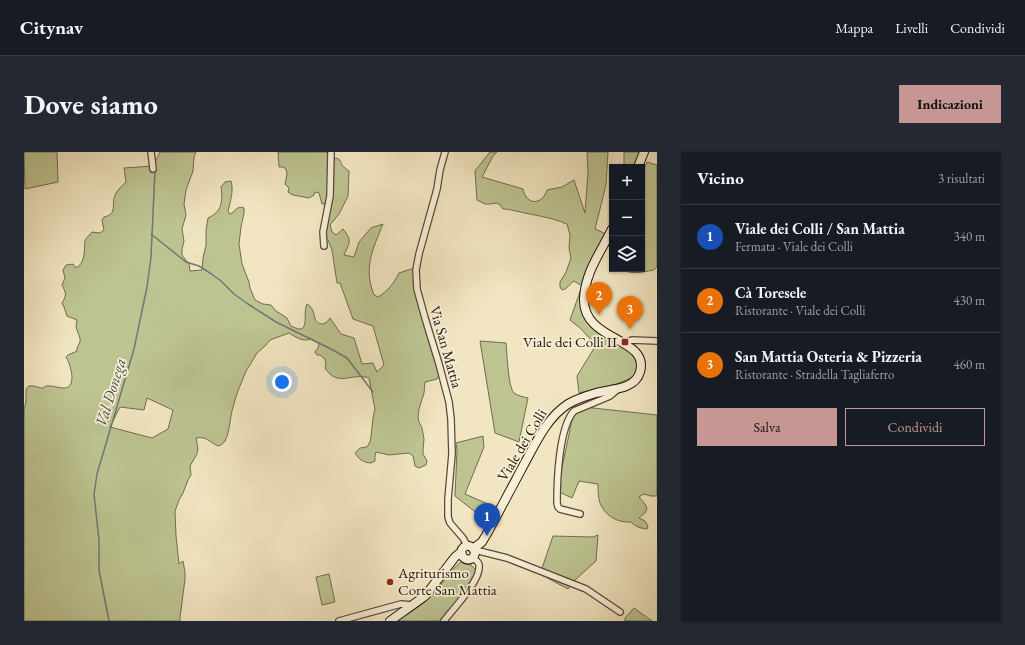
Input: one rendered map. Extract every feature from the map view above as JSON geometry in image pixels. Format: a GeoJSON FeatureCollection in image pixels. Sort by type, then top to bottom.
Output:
{"type":"FeatureCollection","features":[{"type":"Feature","properties":{"kind":"street"},"geometry":{"type":"LineString","coordinates":[[152,152],[153,169]]}},
{"type":"Feature","properties":{"kind":"street"},"geometry":{"type":"LineString","coordinates":[[324,246],[323,232],[330,196],[331,152]]}},
{"type":"Feature","properties":{"kind":"street","name":"Via San Mattia"},"geometry":{"type":"LineString","coordinates":[[445,152],[437,189],[419,254],[416,270],[417,289],[449,402],[452,454],[448,517],[450,523],[472,550]]}},
{"type":"Feature","properties":{"kind":"street"},"geometry":{"type":"LineString","coordinates":[[639,164],[644,152]]}},
{"type":"Feature","properties":{"kind":"street","name":"Viale dei Colli"},"geometry":{"type":"LineString","coordinates":[[472,550],[482,542],[536,444],[549,422],[559,410],[574,400],[632,383],[638,376],[640,371],[640,361],[636,352],[593,324],[584,308],[584,297],[590,270],[609,234]]}},
{"type":"Feature","properties":{"kind":"street"},"geometry":{"type":"LineString","coordinates":[[624,343],[632,340],[657,341]]}},
{"type":"Feature","properties":{"kind":"street","name":"Viale dei Colli"},"geometry":{"type":"LineString","coordinates":[[580,514],[560,509],[557,503],[560,452],[566,425],[570,415],[574,411],[610,396],[619,388]]}},
{"type":"Feature","properties":{"kind":"street"},"geometry":{"type":"LineString","coordinates":[[390,621],[425,596],[463,548],[507,558],[586,589],[620,612]]}},
{"type":"Feature","properties":{"kind":"street"},"geometry":{"type":"LineString","coordinates":[[461,552],[463,557],[467,560],[471,559],[472,550]]}},
{"type":"Feature","properties":{"kind":"street"},"geometry":{"type":"LineString","coordinates":[[444,621],[471,586],[480,569],[479,562],[472,550]]}},
{"type":"Feature","properties":{"kind":"street"},"geometry":{"type":"LineString","coordinates":[[339,621],[400,604],[412,605]]}},
{"type":"Feature","properties":{"kind":"green space"},"geometry":{"type":"Polygon","coordinates":[[[24,152],[57,152],[58,182],[25,189],[24,152]]]}},
{"type":"Feature","properties":{"kind":"green space"},"geometry":{"type":"Polygon","coordinates":[[[160,152],[196,152],[193,171],[186,190],[184,204],[186,215],[182,229],[184,241],[182,255],[189,264],[190,271],[202,270],[208,218],[213,216],[219,209],[222,197],[221,187],[225,182],[231,181],[232,193],[228,212],[230,214],[240,207],[244,208],[239,244],[242,264],[255,300],[263,304],[271,305],[276,311],[287,318],[291,326],[298,329],[302,329],[304,327],[305,310],[307,304],[314,312],[317,322],[323,324],[330,318],[341,334],[354,338],[362,364],[373,363],[377,372],[384,365],[373,326],[353,319],[340,283],[337,283],[332,250],[328,240],[321,235],[328,203],[322,204],[319,193],[315,192],[314,195],[309,198],[293,195],[288,192],[289,188],[285,184],[287,174],[286,169],[279,167],[278,152],[326,152],[333,161],[335,158],[339,160],[349,171],[348,196],[339,214],[330,225],[332,232],[336,235],[343,229],[348,236],[349,245],[344,255],[354,257],[359,242],[371,228],[383,224],[373,250],[369,267],[369,276],[374,295],[378,297],[385,292],[399,273],[414,268],[416,296],[423,319],[442,368],[437,379],[425,382],[424,393],[419,409],[418,417],[424,439],[423,454],[427,461],[426,465],[419,468],[415,466],[413,456],[409,453],[389,455],[376,452],[375,461],[371,463],[360,459],[355,453],[360,448],[367,447],[370,442],[375,409],[369,378],[340,378],[330,374],[325,368],[325,359],[320,355],[317,355],[315,352],[319,344],[312,339],[303,340],[289,333],[270,340],[257,353],[247,369],[236,397],[227,437],[224,442],[218,446],[205,439],[196,438],[198,448],[197,454],[190,466],[191,475],[175,511],[179,564],[183,561],[185,572],[180,621],[24,621],[24,410],[26,390],[29,386],[41,388],[51,386],[66,388],[71,383],[72,378],[66,357],[77,351],[80,338],[76,327],[77,320],[67,316],[62,303],[65,298],[62,285],[65,278],[63,270],[66,265],[73,264],[76,268],[79,266],[84,256],[85,240],[92,232],[100,233],[104,230],[102,220],[113,211],[115,195],[126,182],[124,168],[153,166],[160,152]],[[147,398],[144,410],[120,407],[110,427],[152,438],[168,429],[173,410],[147,398]]]}},
{"type":"Feature","properties":{"kind":"green space"},"geometry":{"type":"Polygon","coordinates":[[[490,152],[497,152],[493,156],[482,177],[523,189],[527,198],[534,202],[542,199],[547,190],[562,187],[574,180],[585,213],[588,172],[587,152],[608,152],[606,185],[595,229],[606,234],[586,273],[581,294],[581,305],[584,315],[637,358],[637,371],[634,376],[620,383],[579,393],[577,376],[596,345],[570,320],[582,286],[574,281],[567,288],[562,290],[560,287],[560,282],[566,272],[571,258],[569,248],[570,235],[567,224],[548,218],[503,209],[497,203],[485,204],[477,200],[475,171],[490,152]]]}},
{"type":"Feature","properties":{"kind":"green space"},"geometry":{"type":"Polygon","coordinates":[[[624,152],[641,152],[636,164],[624,164],[624,152]]]}},
{"type":"Feature","properties":{"kind":"green space"},"geometry":{"type":"Polygon","coordinates":[[[647,162],[657,165],[657,267],[654,270],[645,271],[645,200],[645,166],[647,162]]]}},
{"type":"Feature","properties":{"kind":"green space"},"geometry":{"type":"Polygon","coordinates":[[[480,341],[506,343],[509,377],[512,389],[514,393],[528,398],[519,442],[495,433],[480,341]]]}},
{"type":"Feature","properties":{"kind":"green space"},"geometry":{"type":"Polygon","coordinates":[[[575,406],[657,415],[657,496],[644,494],[639,497],[647,509],[639,518],[645,521],[648,526],[647,529],[638,527],[631,522],[612,518],[605,512],[598,496],[598,484],[579,481],[572,498],[557,491],[575,406]]]}},
{"type":"Feature","properties":{"kind":"green space"},"geometry":{"type":"Polygon","coordinates":[[[483,436],[484,447],[465,494],[497,508],[488,522],[455,496],[456,443],[483,436]]]}},
{"type":"Feature","properties":{"kind":"green space"},"geometry":{"type":"Polygon","coordinates":[[[598,535],[596,561],[575,580],[568,589],[540,574],[553,536],[593,537],[598,535]]]}},
{"type":"Feature","properties":{"kind":"green space"},"geometry":{"type":"Polygon","coordinates":[[[461,562],[471,565],[480,574],[448,621],[397,621],[428,599],[461,562]]]}},
{"type":"Feature","properties":{"kind":"green space"},"geometry":{"type":"Polygon","coordinates":[[[329,574],[335,602],[322,605],[316,577],[329,574]]]}},
{"type":"Feature","properties":{"kind":"green space"},"geometry":{"type":"Polygon","coordinates":[[[634,608],[652,621],[625,621],[625,618],[634,608]]]}},
{"type":"Feature","properties":{"kind":"waterway","name":"Val Donega"},"geometry":{"type":"LineString","coordinates":[[109,621],[99,570],[99,540],[94,494],[97,474],[134,349],[147,287],[151,257],[155,170]]}},
{"type":"Feature","properties":{"kind":"waterway"},"geometry":{"type":"LineString","coordinates":[[151,234],[186,262],[199,266],[210,273],[221,281],[234,294],[276,322],[347,358],[373,392]]}},
{"type":"Feature","properties":{"kind":"place","name":"Cà Toresele"},"geometry":{"type":"Point","coordinates":[599,315]}},
{"type":"Feature","properties":{"kind":"place","name":"San Mattia Osteria & Pizzeria"},"geometry":{"type":"Point","coordinates":[630,329]}},
{"type":"Feature","properties":{"kind":"place","name":"Viale dei Colli II"},"geometry":{"type":"Point","coordinates":[625,342]}},
{"type":"Feature","properties":{"kind":"place","name":"Viale dei Colli / San Mattia"},"geometry":{"type":"Point","coordinates":[487,536]}},
{"type":"Feature","properties":{"kind":"place","name":"Agriturismo Corte San Mattia"},"geometry":{"type":"Point","coordinates":[390,582]}}]}
